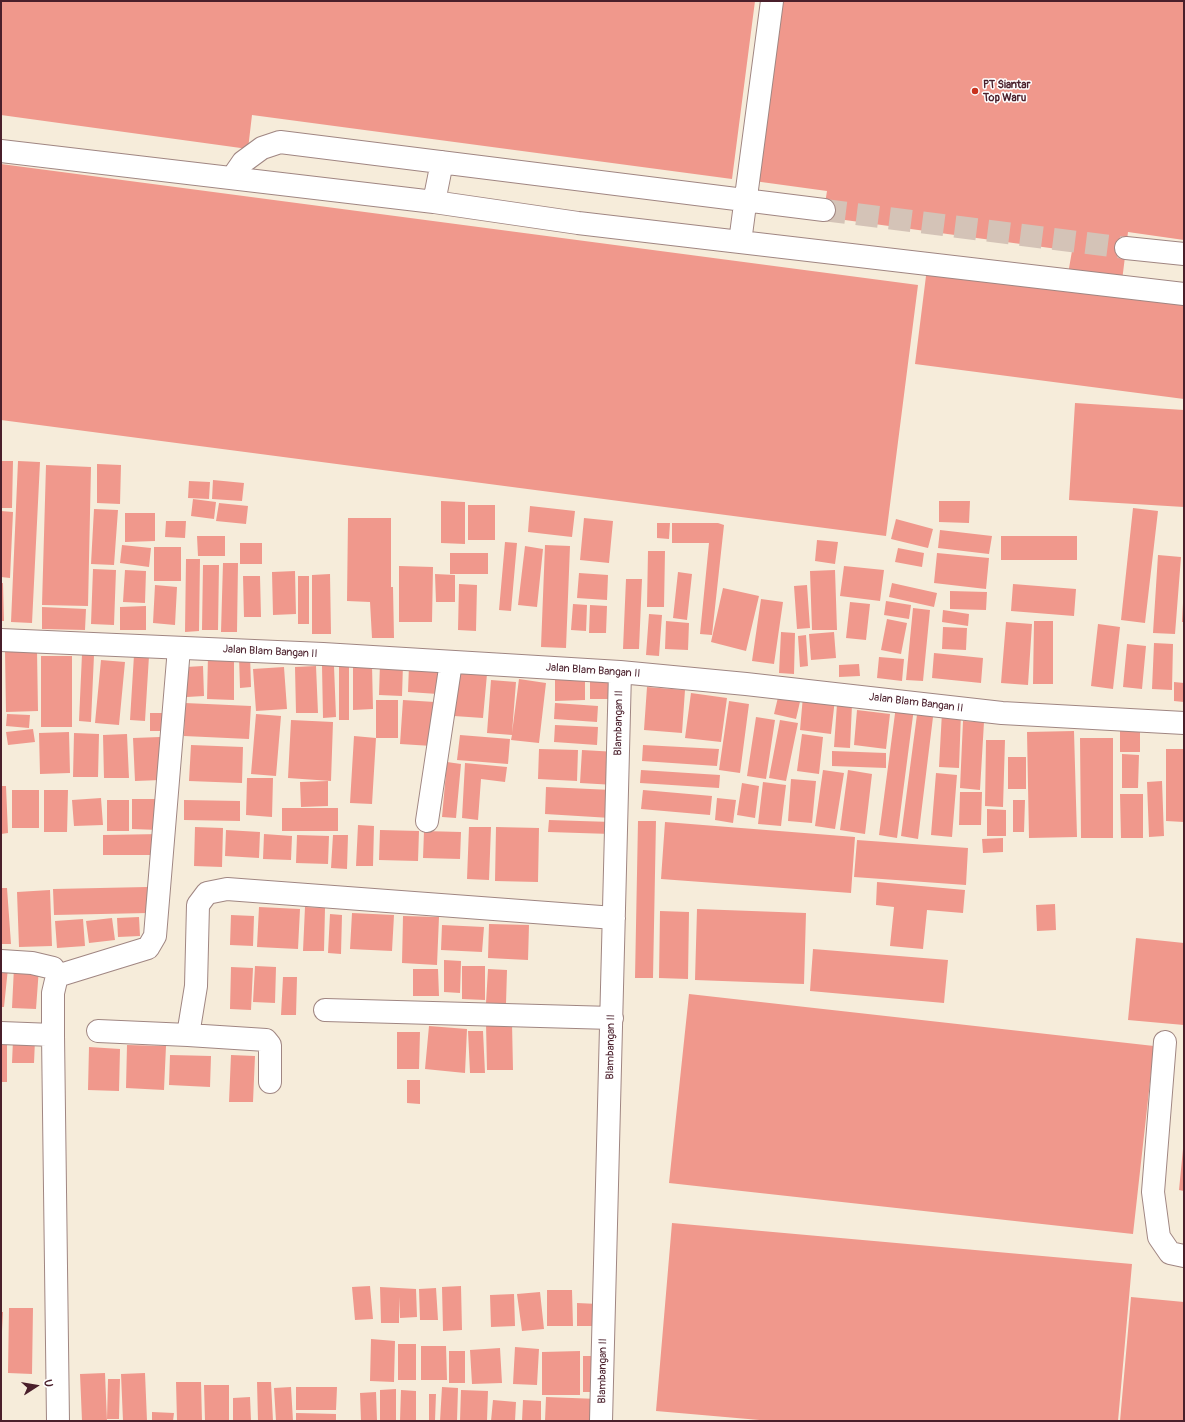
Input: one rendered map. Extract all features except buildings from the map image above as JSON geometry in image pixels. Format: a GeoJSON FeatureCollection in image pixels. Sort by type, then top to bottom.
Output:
{"type":"FeatureCollection","features":[{"type":"Feature","properties":{"kind":"street"},"geometry":{"type":"LineString","coordinates":[[740,242],[747,201],[772,1]]}},
{"type":"Feature","properties":{"kind":"street"},"geometry":{"type":"LineString","coordinates":[[232,178],[248,159],[262,148],[280,142],[824,210]]}},
{"type":"Feature","properties":{"kind":"street"},"geometry":{"type":"LineString","coordinates":[[1,151],[434,202],[578,223],[1184,294]]}},
{"type":"Feature","properties":{"kind":"street"},"geometry":{"type":"LineString","coordinates":[[434,202],[442,162]]}},
{"type":"Feature","properties":{"kind":"street"},"geometry":{"type":"LineString","coordinates":[[1126,248],[1184,254]]}},
{"type":"Feature","properties":{"kind":"street","name":"Jalan Blam Bangan II"},"geometry":{"type":"LineString","coordinates":[[1,640],[451,662],[620,672],[746,684],[1002,713],[1184,723]]}},
{"type":"Feature","properties":{"kind":"street"},"geometry":{"type":"LineString","coordinates":[[57,976],[148,948],[155,936],[179,648]]}},
{"type":"Feature","properties":{"kind":"street"},"geometry":{"type":"LineString","coordinates":[[427,821],[451,662]]}},
{"type":"Feature","properties":{"kind":"street","name":"Blambangan II"},"geometry":{"type":"LineString","coordinates":[[602,1421],[620,672]]}},
{"type":"Feature","properties":{"kind":"street"},"geometry":{"type":"LineString","coordinates":[[188,1035],[196,986],[198,905],[207,893],[227,889],[614,918]]}},
{"type":"Feature","properties":{"kind":"street"},"geometry":{"type":"LineString","coordinates":[[1,960],[32,962],[53,968],[57,976],[53,993],[53,1035],[58,1421]]}},
{"type":"Feature","properties":{"kind":"street"},"geometry":{"type":"LineString","coordinates":[[325,1010],[612,1018]]}},
{"type":"Feature","properties":{"kind":"street"},"geometry":{"type":"LineString","coordinates":[[98,1031],[266,1040],[270,1045],[270,1082]]}},
{"type":"Feature","properties":{"kind":"street"},"geometry":{"type":"LineString","coordinates":[[1,1033],[53,1035]]}},
{"type":"Feature","properties":{"kind":"street"},"geometry":{"type":"LineString","coordinates":[[1165,1042],[1153,1192],[1159,1237],[1170,1253],[1184,1256]]}},
{"type":"Feature","properties":{"kind":"tunnel"},"geometry":{"type":"LineString","coordinates":[[824,210],[1126,248]]}},
{"type":"Feature","properties":{"kind":"place","name":"PT Siantar Top Waru"},"geometry":{"type":"Point","coordinates":[975,91]}}]}
